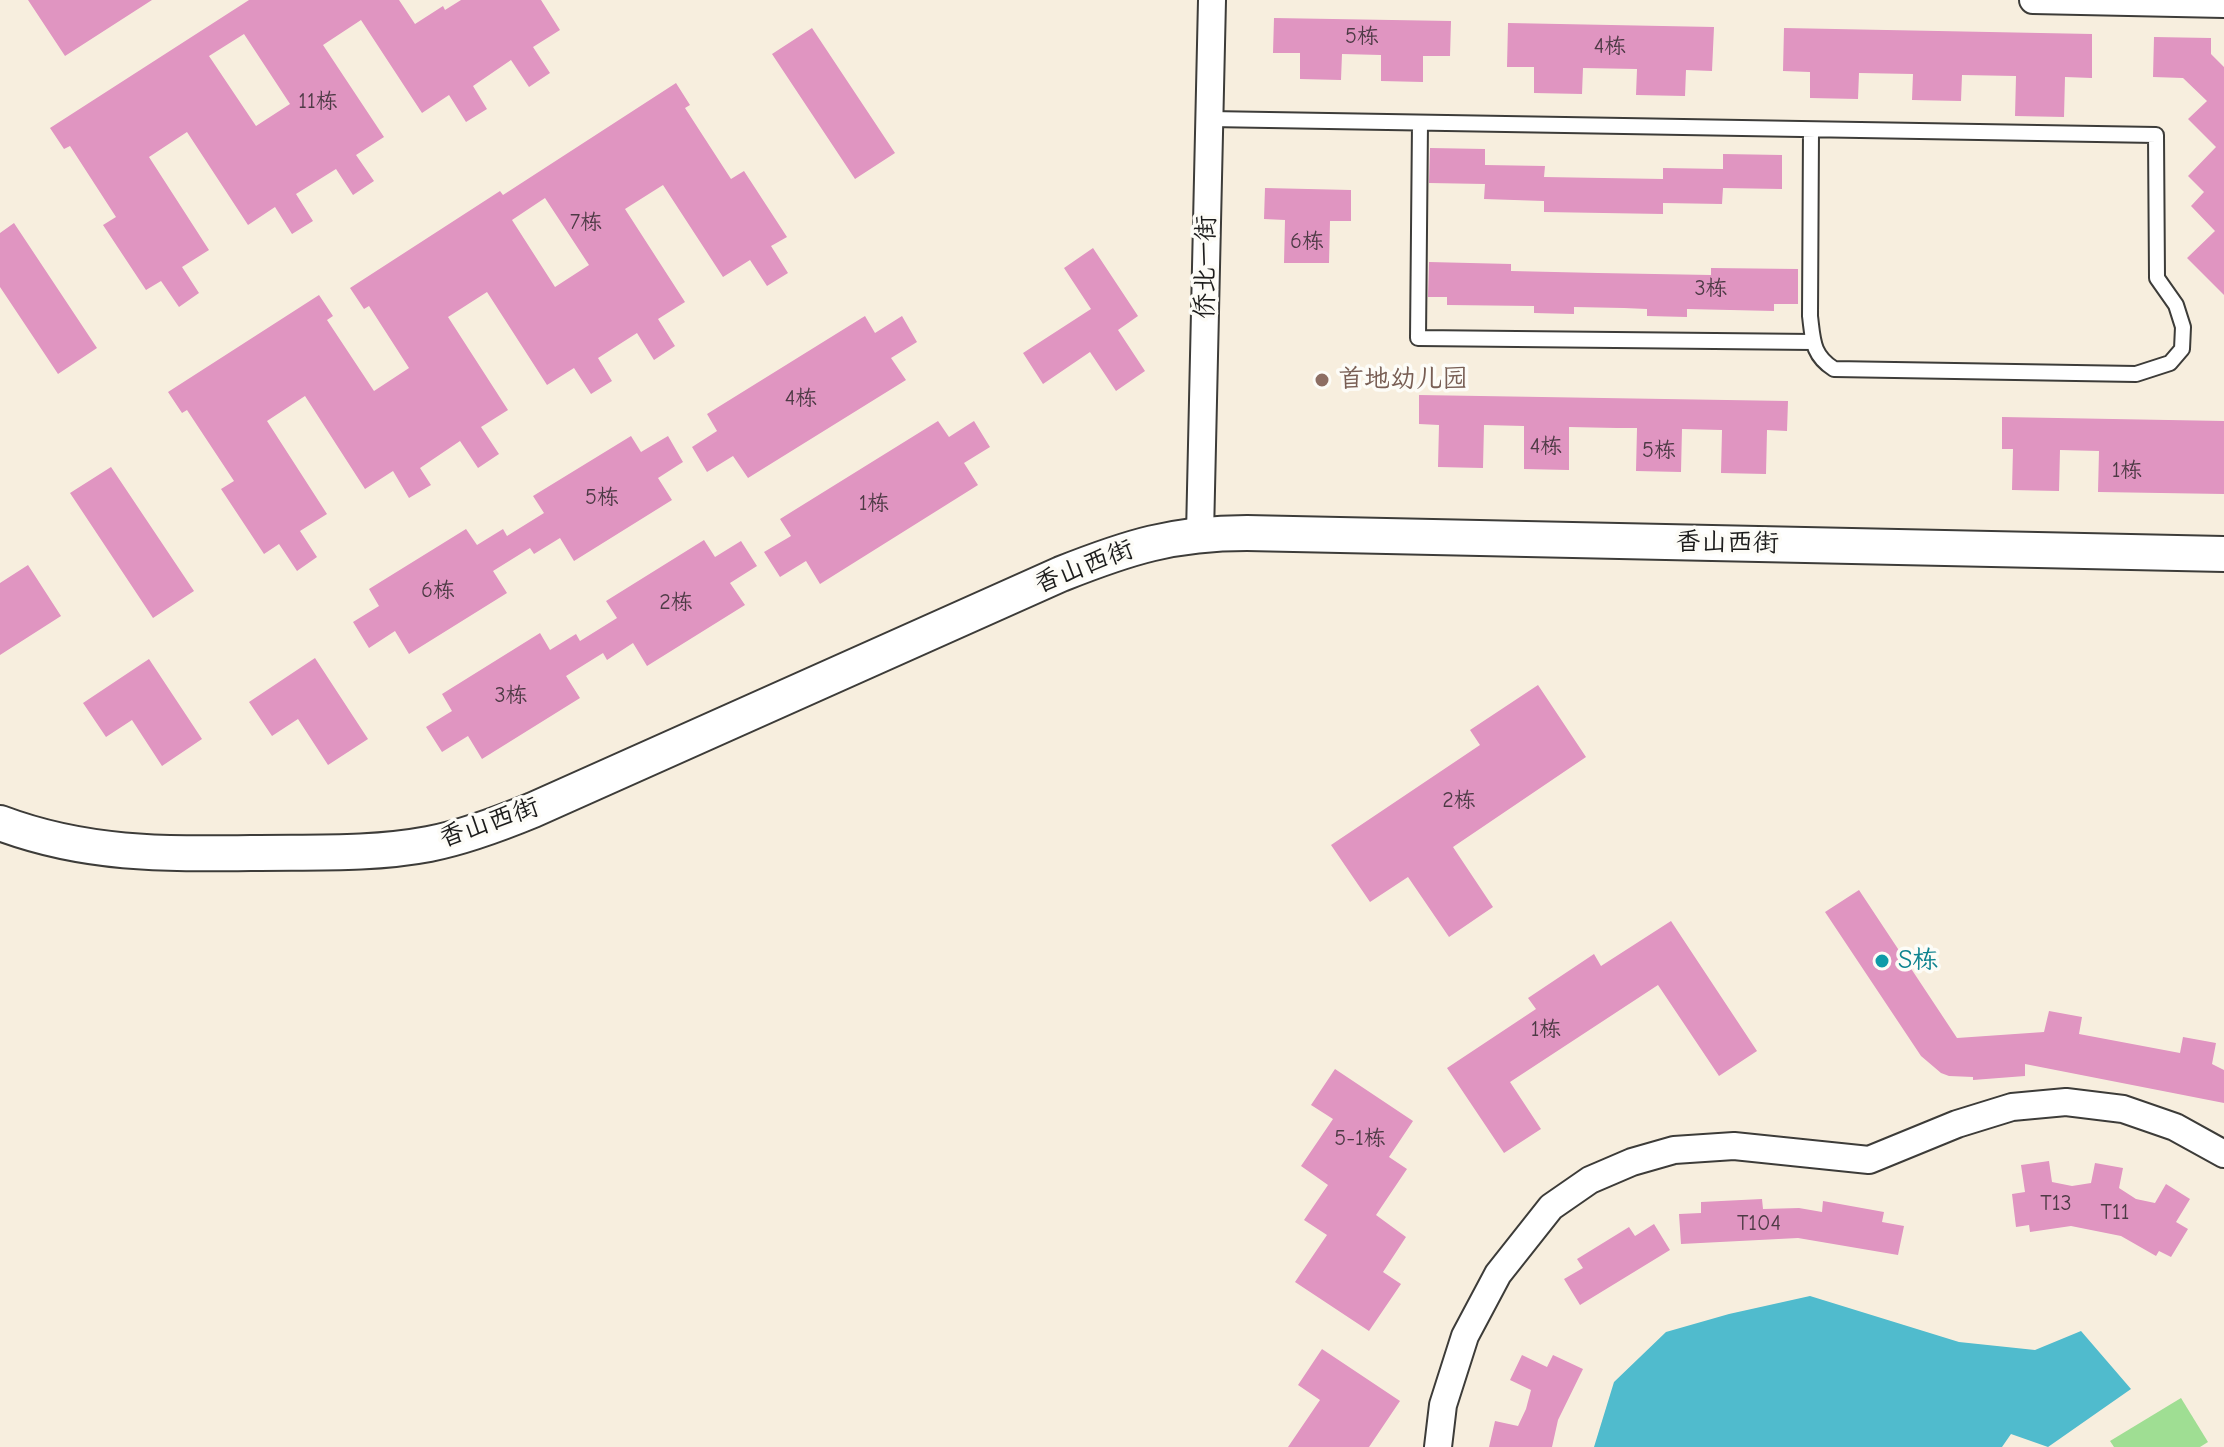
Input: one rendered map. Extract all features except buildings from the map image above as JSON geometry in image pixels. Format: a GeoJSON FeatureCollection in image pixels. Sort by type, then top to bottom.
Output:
{"type":"FeatureCollection","features":[{"type":"Feature","properties":{"kind":"street","name":"侨北一街"},"geometry":{"type":"LineString","coordinates":[[1200,534],[1212,0]]}},
{"type":"Feature","properties":{"kind":"street"},"geometry":{"type":"LineString","coordinates":[[2033,0],[2224,4]]}},
{"type":"Feature","properties":{"kind":"street","name":"香山西街"},"geometry":{"type":"LineString","coordinates":[[0,823],[66,843],[110,851],[154,854],[356,852],[429,844],[464,836],[533,810],[1090,562],[1158,540],[1200,534],[2224,554]]}},
{"type":"Feature","properties":{"kind":"street"},"geometry":{"type":"LineString","coordinates":[[1438,1447],[1443,1405],[1465,1336],[1498,1274],[1551,1207],[1590,1180],[1632,1162],[1674,1150],[1734,1146],[1869,1160],[1957,1124],[2012,1107],[2066,1102],[2123,1109],[2175,1127],[2224,1154]]}},
{"type":"Feature","properties":{"kind":"lane"},"geometry":{"type":"LineString","coordinates":[[1210,119],[2156,135],[2157,278],[2176,305],[2183,327],[2182,349],[2170,363],[2136,374],[1834,369],[1820,360],[1813,342],[1810,316],[1811,130]]}},
{"type":"Feature","properties":{"kind":"lane"},"geometry":{"type":"LineString","coordinates":[[1420,123],[1418,338],[1813,342]]}},
{"type":"Feature","properties":{"kind":"green space"},"geometry":{"type":"Polygon","coordinates":[[[2181,1398],[2208,1442],[2200,1447],[2114,1447],[2110,1441],[2181,1398]]]}},
{"type":"Feature","properties":{"kind":"water"},"geometry":{"type":"Polygon","coordinates":[[[1810,1296],[1959,1342],[2035,1350],[2081,1331],[2131,1389],[2048,1447],[2011,1434],[2002,1447],[1594,1447],[1614,1382],[1666,1332],[1810,1296]]]}},
{"type":"Feature","properties":{"kind":"place","name":"首地幼儿园"},"geometry":{"type":"Point","coordinates":[1322,380]}},
{"type":"Feature","properties":{"kind":"place","name":"S栋"},"geometry":{"type":"Point","coordinates":[1882,961]}}]}
